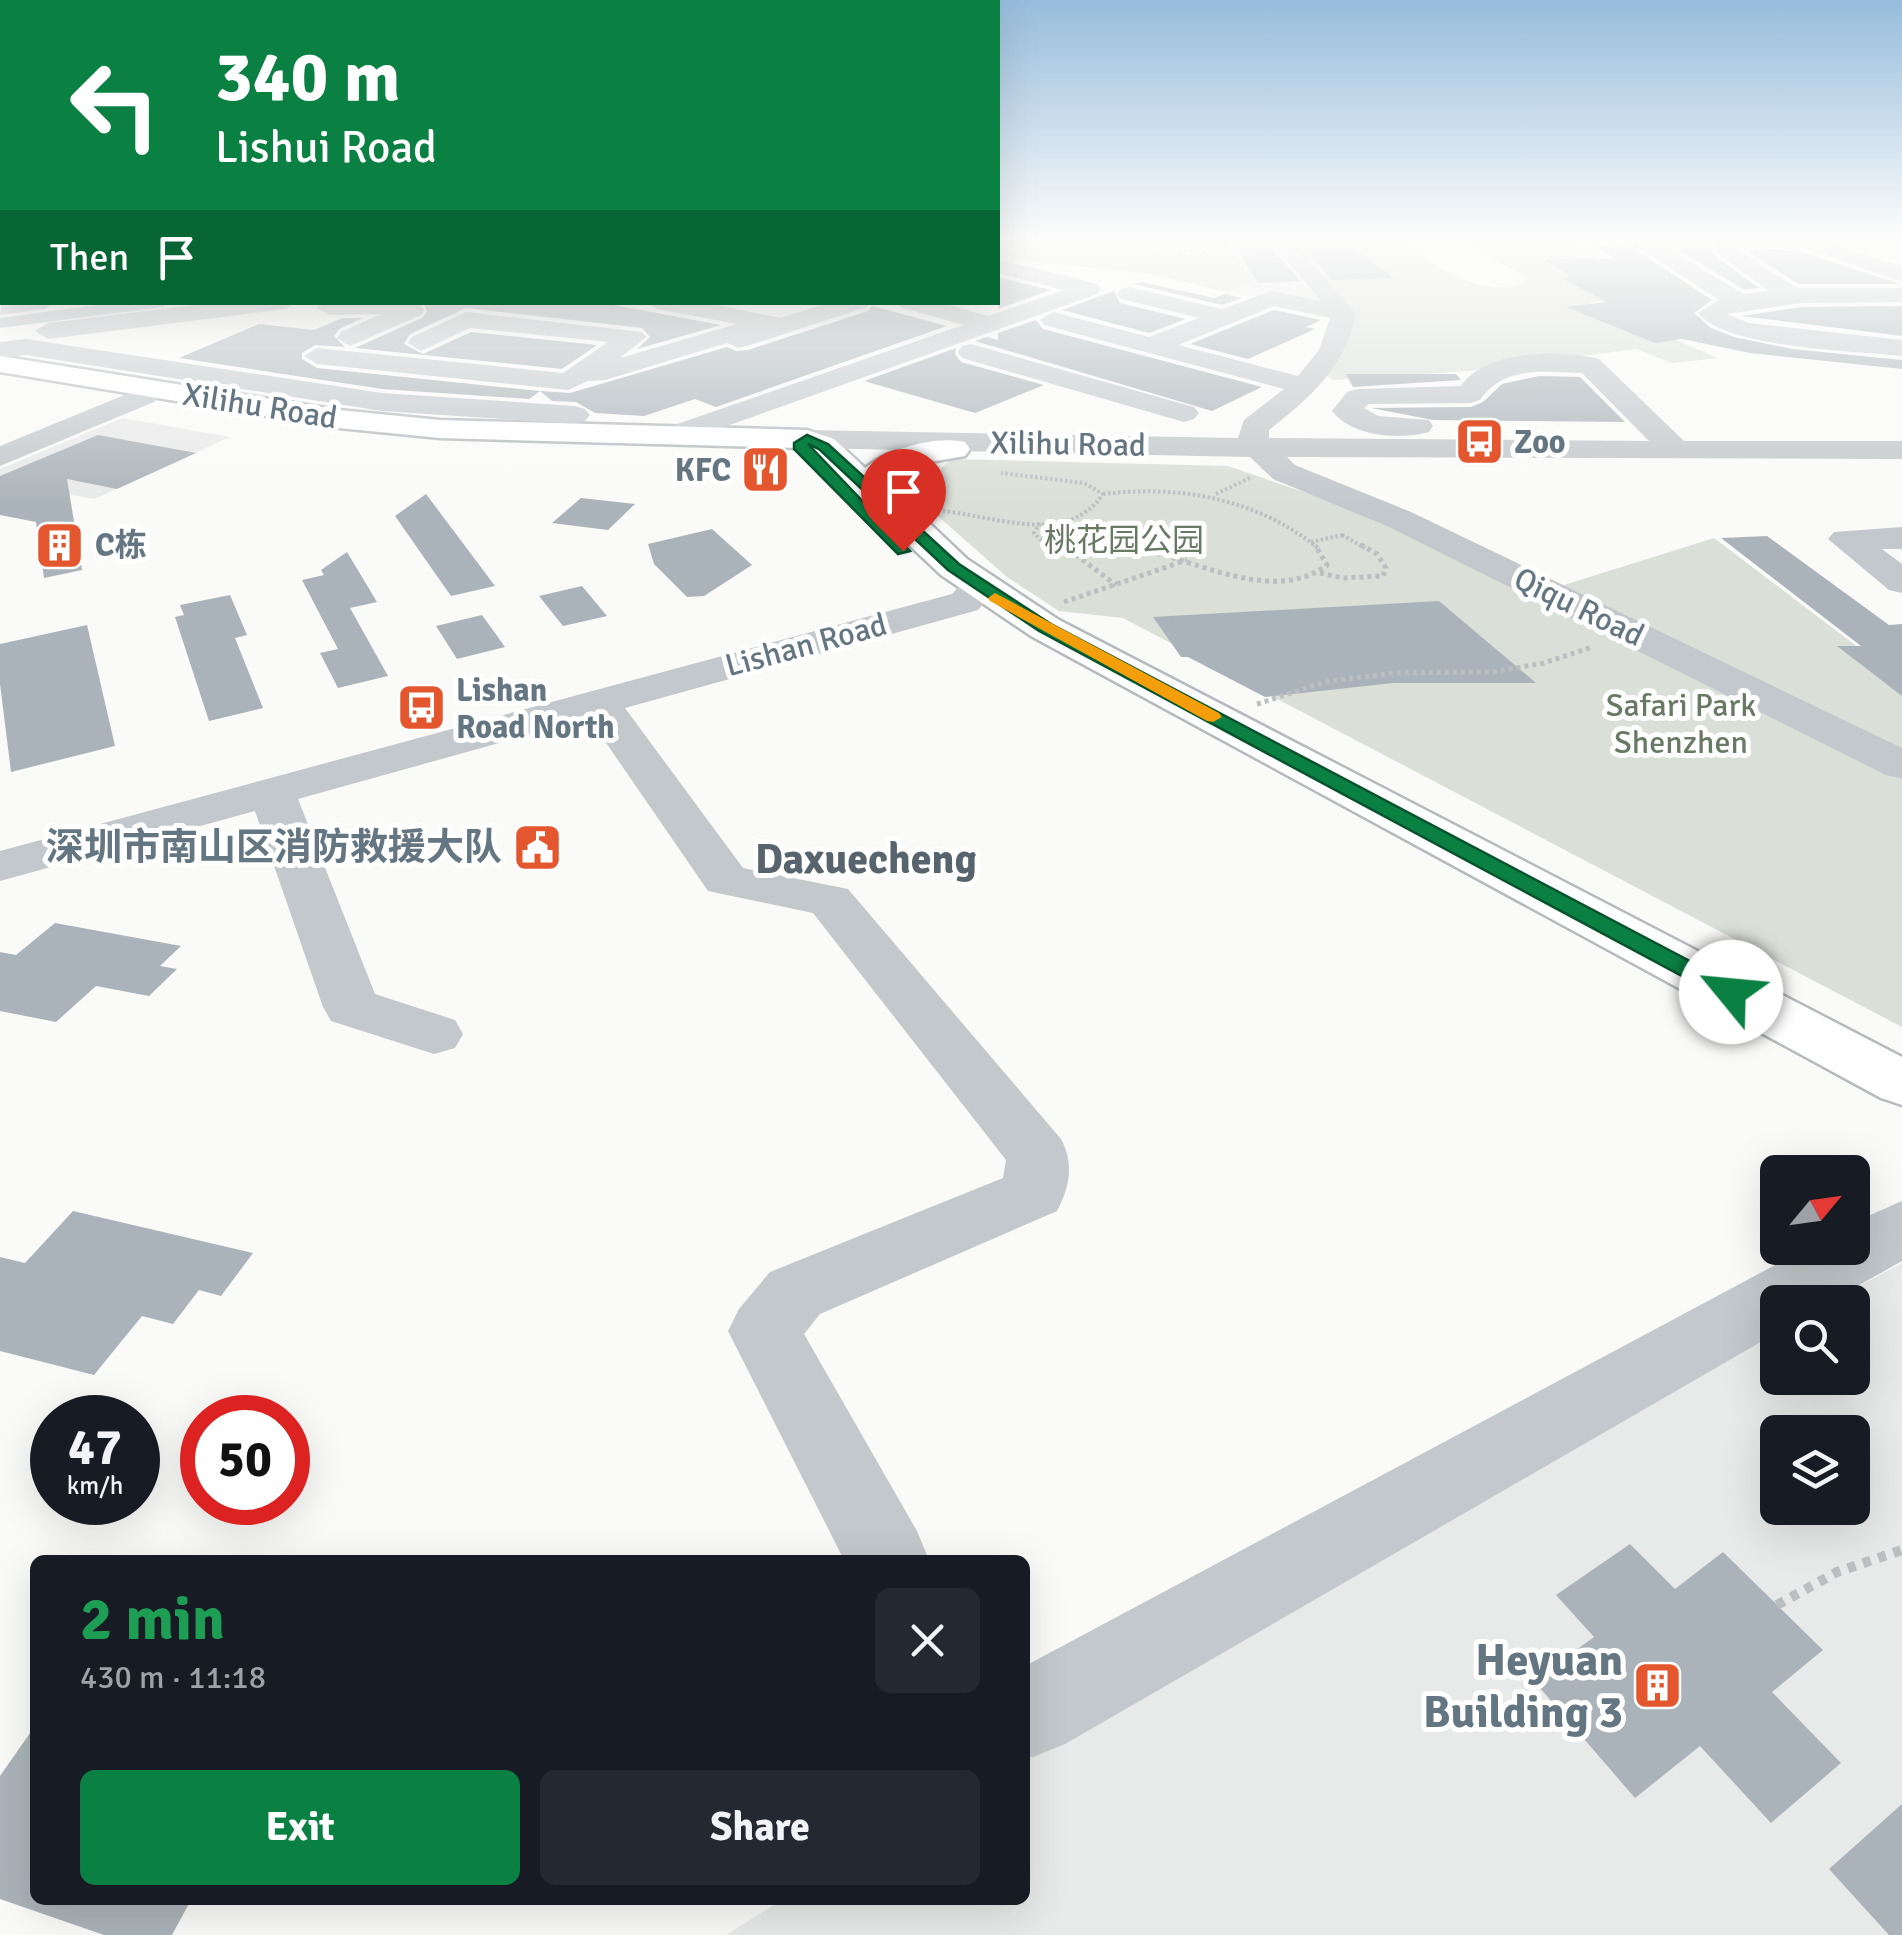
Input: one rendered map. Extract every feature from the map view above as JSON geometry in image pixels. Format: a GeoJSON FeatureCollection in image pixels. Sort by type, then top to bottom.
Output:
{"type":"FeatureCollection","features":[{"type":"Feature","properties":{"kind":"main road","name":"Xilihu Road"},"geometry":{"type":"LineString","coordinates":[[0,364],[338,419],[525,423],[810,444]]}},
{"type":"Feature","properties":{"kind":"main road","name":"Xilihu Road"},"geometry":{"type":"LineString","coordinates":[[0,373],[406,436],[721,431],[810,444]]}},
{"type":"Feature","properties":{"kind":"main road"},"geometry":{"type":"LineString","coordinates":[[721,431],[871,501],[923,571],[1218,720],[1902,1083]]}},
{"type":"Feature","properties":{"kind":"main road"},"geometry":{"type":"LineString","coordinates":[[810,444],[973,595],[1902,1112]]}},
{"type":"Feature","properties":{"kind":"main road"},"geometry":{"type":"LineString","coordinates":[[871,501],[870,482],[887,466],[926,453],[954,449]]}},
{"type":"Feature","properties":{"kind":"street"},"geometry":{"type":"LineString","coordinates":[[0,336],[103,326]]}},
{"type":"Feature","properties":{"kind":"street"},"geometry":{"type":"LineString","coordinates":[[222,337],[240,326]]}},
{"type":"Feature","properties":{"kind":"street"},"geometry":{"type":"LineString","coordinates":[[319,326],[324,335],[348,338],[379,326]]}},
{"type":"Feature","properties":{"kind":"street"},"geometry":{"type":"LineString","coordinates":[[427,355],[459,326]]}},
{"type":"Feature","properties":{"kind":"street"},"geometry":{"type":"LineString","coordinates":[[525,423],[568,382],[633,337],[528,326]]}},
{"type":"Feature","properties":{"kind":"street"},"geometry":{"type":"LineString","coordinates":[[361,335],[427,355],[568,382],[756,326]]}},
{"type":"Feature","properties":{"kind":"street"},"geometry":{"type":"LineString","coordinates":[[650,391],[614,378],[780,326]]}},
{"type":"Feature","properties":{"kind":"street"},"geometry":{"type":"LineString","coordinates":[[671,436],[721,431],[778,399],[982,326]]}},
{"type":"Feature","properties":{"kind":"street"},"geometry":{"type":"LineString","coordinates":[[1101,326],[1160,347],[1290,382]]}},
{"type":"Feature","properties":{"kind":"street"},"geometry":{"type":"LineString","coordinates":[[1169,326],[1273,352]]}},
{"type":"Feature","properties":{"kind":"street"},"geometry":{"type":"LineString","coordinates":[[1044,398],[1126,365],[1200,326]]}},
{"type":"Feature","properties":{"kind":"street"},"geometry":{"type":"LineString","coordinates":[[1262,451],[1252,435],[1255,426],[1308,384],[1324,366],[1335,349],[1341,326]]}},
{"type":"Feature","properties":{"kind":"street"},"geometry":{"type":"LineString","coordinates":[[1729,326],[1902,348]]}},
{"type":"Feature","properties":{"kind":"street"},"geometry":{"type":"LineString","coordinates":[[775,328],[812,339]]}},
{"type":"Feature","properties":{"kind":"street"},"geometry":{"type":"LineString","coordinates":[[897,333],[933,344]]}},
{"type":"Feature","properties":{"kind":"street"},"geometry":{"type":"LineString","coordinates":[[1015,334],[1247,398]]}},
{"type":"Feature","properties":{"kind":"street"},"geometry":{"type":"LineString","coordinates":[[723,344],[832,379]]}},
{"type":"Feature","properties":{"kind":"street"},"geometry":{"type":"LineString","coordinates":[[0,350],[26,347],[525,423],[575,415]]}},
{"type":"Feature","properties":{"kind":"street"},"geometry":{"type":"LineString","coordinates":[[317,356],[427,355],[468,348],[596,363]]}},
{"type":"Feature","properties":{"kind":"street"},"geometry":{"type":"LineString","coordinates":[[848,350],[884,361]]}},
{"type":"Feature","properties":{"kind":"street"},"geometry":{"type":"LineString","coordinates":[[971,352],[1184,413]]}},
{"type":"Feature","properties":{"kind":"street"},"geometry":{"type":"LineString","coordinates":[[666,362],[703,374]]}},
{"type":"Feature","properties":{"kind":"street"},"geometry":{"type":"LineString","coordinates":[[1652,428],[1550,439],[1372,426],[1347,412],[1357,398],[1368,395],[1470,394],[1483,375],[1497,370],[1541,364],[1589,365],[1676,450]]}},
{"type":"Feature","properties":{"kind":"street"},"geometry":{"type":"LineString","coordinates":[[740,386],[778,399]]}},
{"type":"Feature","properties":{"kind":"street"},"geometry":{"type":"LineString","coordinates":[[0,457],[144,396]]}},
{"type":"Feature","properties":{"kind":"street"},"geometry":{"type":"LineString","coordinates":[[688,404],[721,431]]}},
{"type":"Feature","properties":{"kind":"street"},"geometry":{"type":"LineString","coordinates":[[1013,410],[1016,443]]}},
{"type":"Feature","properties":{"kind":"street","name":"Xilihu Road"},"geometry":{"type":"LineString","coordinates":[[1334,453],[1550,439],[1676,450],[1902,450]]}},
{"type":"Feature","properties":{"kind":"street","name":"Xilihu Road"},"geometry":{"type":"LineString","coordinates":[[810,444],[1016,443],[1334,453],[1902,459]]}},
{"type":"Feature","properties":{"kind":"street","name":"Xilihu Road"},"geometry":{"type":"LineString","coordinates":[[810,444],[1262,451]]}},
{"type":"Feature","properties":{"kind":"street","name":"Qiqu Road"},"geometry":{"type":"LineString","coordinates":[[1262,451],[1284,472],[1407,517],[1902,752]]}},
{"type":"Feature","properties":{"kind":"street","name":"Qiqu Road"},"geometry":{"type":"LineString","coordinates":[[1334,453],[1407,517],[1902,766]]}},
{"type":"Feature","properties":{"kind":"street"},"geometry":{"type":"LineString","coordinates":[[1902,538],[1846,539],[1902,582]]}},
{"type":"Feature","properties":{"kind":"street","name":"Lishan Road"},"geometry":{"type":"LineString","coordinates":[[0,866],[973,595]]}},
{"type":"Feature","properties":{"kind":"street","name":"Lishan Road"},"geometry":{"type":"LineString","coordinates":[[0,840],[973,595]]}},
{"type":"Feature","properties":{"kind":"street"},"geometry":{"type":"LineString","coordinates":[[599,702],[726,880],[830,900],[1038,1156],[1034,1193],[795,1293],[764,1331],[885,1555]]}},
{"type":"Feature","properties":{"kind":"street"},"geometry":{"type":"LineString","coordinates":[[272,792],[352,1007],[434,1034]]}},
{"type":"Feature","properties":{"kind":"street"},"geometry":{"type":"LineString","coordinates":[[1030,1712],[1902,1228]]}},
{"type":"Feature","properties":{"kind":"path"},"geometry":{"type":"LineString","coordinates":[[992,472],[1084,483],[1104,494],[1165,490],[1215,494],[1252,509],[1322,550],[1327,565],[1320,573]]}},
{"type":"Feature","properties":{"kind":"path"},"geometry":{"type":"LineString","coordinates":[[871,501],[1040,524],[1078,522],[1098,508],[1104,494]]}},
{"type":"Feature","properties":{"kind":"path"},"geometry":{"type":"LineString","coordinates":[[1040,524],[1034,533],[1042,540],[1058,546],[1118,586]]}},
{"type":"Feature","properties":{"kind":"path"},"geometry":{"type":"LineString","coordinates":[[1120,547],[1133,555],[1149,551],[1254,579],[1282,582],[1320,573],[1342,578],[1382,576],[1386,568],[1378,554],[1342,535]]}},
{"type":"Feature","properties":{"kind":"path"},"geometry":{"type":"LineString","coordinates":[[1058,546],[1120,547],[1140,543],[1149,551]]}},
{"type":"Feature","properties":{"kind":"path"},"geometry":{"type":"LineString","coordinates":[[973,595],[1044,607],[1118,586],[1187,560]]}},
{"type":"Feature","properties":{"kind":"path"},"geometry":{"type":"LineString","coordinates":[[1218,720],[1328,681],[1396,673],[1493,672],[1544,663],[1634,633]]}},
{"type":"Feature","properties":{"kind":"path"},"geometry":{"type":"LineString","coordinates":[[1777,1605],[1860,1560],[1902,1550]]}},
{"type":"Feature","properties":{"kind":"shaded area"},"geometry":{"type":"Polygon","coordinates":[[[122,418],[230,437],[94,499],[0,481],[0,469],[122,418]]]}},
{"type":"Feature","properties":{"kind":"shaded area"},"geometry":{"type":"Polygon","coordinates":[[[1902,1263],[1902,1935],[726,1935],[774,1905],[1030,1905],[1030,1746],[1760,1340],[1760,1395],[1870,1395],[1870,1285],[1861,1285],[1902,1263]]]}},
{"type":"Feature","properties":{"kind":"green space"},"geometry":{"type":"Polygon","coordinates":[[[1345,326],[1644,326],[1718,358],[1672,363],[1636,349],[1468,371],[1334,380],[1325,375],[1345,326]]]}},
{"type":"Feature","properties":{"kind":"green space","name":"Safari Park Shenzhen"},"geometry":{"type":"Polygon","coordinates":[[[951,459],[1228,466],[1362,512],[1529,596],[1714,538],[1888,670],[1902,676],[1902,1027],[1123,618],[1059,611],[1007,577],[923,503],[927,482],[951,459]]]}},
{"type":"Feature","properties":{"kind":"building"},"geometry":{"type":"Polygon","coordinates":[[[254,326],[314,330],[345,326],[334,336],[345,347],[315,345],[302,353],[302,359],[317,368],[540,391],[529,399],[382,389],[179,358],[254,326]]]}},
{"type":"Feature","properties":{"kind":"building"},"geometry":{"type":"Polygon","coordinates":[[[403,326],[427,326],[410,334],[404,344],[423,354],[471,332],[597,345],[562,369],[355,348],[403,326]]]}},
{"type":"Feature","properties":{"kind":"building"},"geometry":{"type":"Polygon","coordinates":[[[627,326],[716,326],[637,349],[650,337],[642,328],[627,326]]]}},
{"type":"Feature","properties":{"kind":"building"},"geometry":{"type":"Polygon","coordinates":[[[821,326],[946,326],[716,407],[695,399],[644,416],[595,413],[576,402],[552,401],[540,391],[570,393],[727,347],[748,350],[821,326]]]}},
{"type":"Feature","properties":{"kind":"building"},"geometry":{"type":"Polygon","coordinates":[[[1018,326],[1041,326],[1262,387],[1212,411],[975,341],[987,337],[998,340],[998,333],[1018,326]]]}},
{"type":"Feature","properties":{"kind":"building"},"geometry":{"type":"Polygon","coordinates":[[[1124,326],[1167,326],[1149,333],[1124,326]]]}},
{"type":"Feature","properties":{"kind":"building"},"geometry":{"type":"Polygon","coordinates":[[[1234,326],[1315,329],[1248,359],[1190,344],[1234,326]]]}},
{"type":"Feature","properties":{"kind":"building"},"geometry":{"type":"Polygon","coordinates":[[[1614,326],[1709,326],[1734,337],[1792,349],[1902,360],[1902,369],[1750,353],[1682,339],[1655,343],[1614,326]]]}},
{"type":"Feature","properties":{"kind":"building"},"geometry":{"type":"Polygon","coordinates":[[[1824,326],[1902,326],[1902,336],[1824,326]]]}},
{"type":"Feature","properties":{"kind":"building"},"geometry":{"type":"Polygon","coordinates":[[[956,348],[961,362],[1044,385],[975,413],[864,381],[956,348]]]}},
{"type":"Feature","properties":{"kind":"building"},"geometry":{"type":"Polygon","coordinates":[[[1346,374],[1456,374],[1461,380],[1353,387],[1346,374]]]}},
{"type":"Feature","properties":{"kind":"building"},"geometry":{"type":"Polygon","coordinates":[[[1539,376],[1580,377],[1625,422],[1433,420],[1371,408],[1471,407],[1483,402],[1502,384],[1539,376]]]}},
{"type":"Feature","properties":{"kind":"building"},"geometry":{"type":"Polygon","coordinates":[[[98,435],[196,453],[117,489],[67,479],[82,570],[44,578],[36,522],[0,515],[0,476],[98,435]]]}},
{"type":"Feature","properties":{"kind":"building"},"geometry":{"type":"Polygon","coordinates":[[[426,494],[495,586],[451,596],[395,516],[426,494]]]}},
{"type":"Feature","properties":{"kind":"building"},"geometry":{"type":"Polygon","coordinates":[[[581,498],[635,504],[608,530],[552,523],[581,498]]]}},
{"type":"Feature","properties":{"kind":"building"},"geometry":{"type":"Polygon","coordinates":[[[712,529],[752,565],[704,596],[687,597],[654,564],[648,544],[712,529]]]}},
{"type":"Feature","properties":{"kind":"building"},"geometry":{"type":"Polygon","coordinates":[[[1767,536],[1889,625],[1902,624],[1902,696],[1837,646],[1861,646],[1721,538],[1767,536]]]}},
{"type":"Feature","properties":{"kind":"building"},"geometry":{"type":"Polygon","coordinates":[[[347,552],[377,602],[350,608],[388,676],[338,688],[320,653],[338,649],[302,580],[324,575],[321,570],[347,552]]]}},
{"type":"Feature","properties":{"kind":"building"},"geometry":{"type":"Polygon","coordinates":[[[582,586],[607,616],[563,626],[539,596],[582,586]]]}},
{"type":"Feature","properties":{"kind":"building"},"geometry":{"type":"Polygon","coordinates":[[[230,595],[247,635],[235,638],[263,708],[209,721],[175,617],[184,615],[180,605],[230,595]]]}},
{"type":"Feature","properties":{"kind":"building"},"geometry":{"type":"Polygon","coordinates":[[[1439,601],[1536,683],[1393,683],[1265,697],[1188,657],[1181,657],[1153,617],[1439,601]]]}},
{"type":"Feature","properties":{"kind":"building"},"geometry":{"type":"Polygon","coordinates":[[[482,615],[505,647],[457,659],[436,626],[482,615]]]}},
{"type":"Feature","properties":{"kind":"building"},"geometry":{"type":"Polygon","coordinates":[[[87,625],[115,746],[11,772],[0,684],[0,644],[87,625]]]}},
{"type":"Feature","properties":{"kind":"building"},"geometry":{"type":"Polygon","coordinates":[[[55,923],[181,946],[160,966],[177,969],[149,996],[96,986],[56,1022],[0,1011],[0,952],[16,955],[55,923]]]}},
{"type":"Feature","properties":{"kind":"building"},"geometry":{"type":"Polygon","coordinates":[[[73,1211],[253,1253],[221,1296],[199,1290],[173,1324],[142,1316],[94,1375],[0,1351],[0,1257],[25,1263],[73,1211]]]}},
{"type":"Feature","properties":{"kind":"building","name":"Heyuan Building 3"},"geometry":{"type":"Polygon","coordinates":[[[1630,1544],[1675,1589],[1723,1552],[1823,1650],[1772,1692],[1841,1763],[1771,1823],[1700,1746],[1635,1798],[1534,1681],[1594,1637],[1556,1595],[1630,1544]]]}},
{"type":"Feature","properties":{"kind":"building"},"geometry":{"type":"Polygon","coordinates":[[[30,1733],[30,1905],[188,1905],[172,1935],[104,1935],[0,1899],[0,1776],[30,1733]]]}},
{"type":"Feature","properties":{"kind":"building"},"geometry":{"type":"Polygon","coordinates":[[[1902,1804],[1902,1935],[1889,1935],[1829,1869],[1902,1804]]]}},
{"type":"Feature","properties":{"kind":"slow traffic"},"geometry":{"type":"LineString","coordinates":[[995,598],[1213,717]]}},
{"type":"Feature","properties":{"kind":"place","name":"Zoo"},"geometry":{"type":"Point","coordinates":[1479,442]}},
{"type":"Feature","properties":{"kind":"place","name":"KFC"},"geometry":{"type":"Point","coordinates":[766,470]}},
{"type":"Feature","properties":{"kind":"place","name":"C栋"},"geometry":{"type":"Point","coordinates":[60,545]}},
{"type":"Feature","properties":{"kind":"place","name":"Lishan Road North"},"geometry":{"type":"Point","coordinates":[421,708]}},
{"type":"Feature","properties":{"kind":"place","name":"深圳市南山区消防救援大队"},"geometry":{"type":"Point","coordinates":[537,847]}},
{"type":"Feature","properties":{"kind":"place","name":"Heyuan Building 3"},"geometry":{"type":"Point","coordinates":[1658,1686]}},
{"type":"Feature","properties":{"kind":"district","name":"Daxuecheng"},"geometry":{"type":"Point","coordinates":[866,859]}},
{"type":"Feature","properties":{"kind":"route"},"geometry":{"type":"LineString","coordinates":[[903,551],[799,446],[807,439],[824,446],[954,567],[1045,628],[1731,992]]}},
{"type":"Feature","properties":{"kind":"park label","name":"桃花园公园"},"geometry":{"type":"Point","coordinates":[1124,540]}}]}
